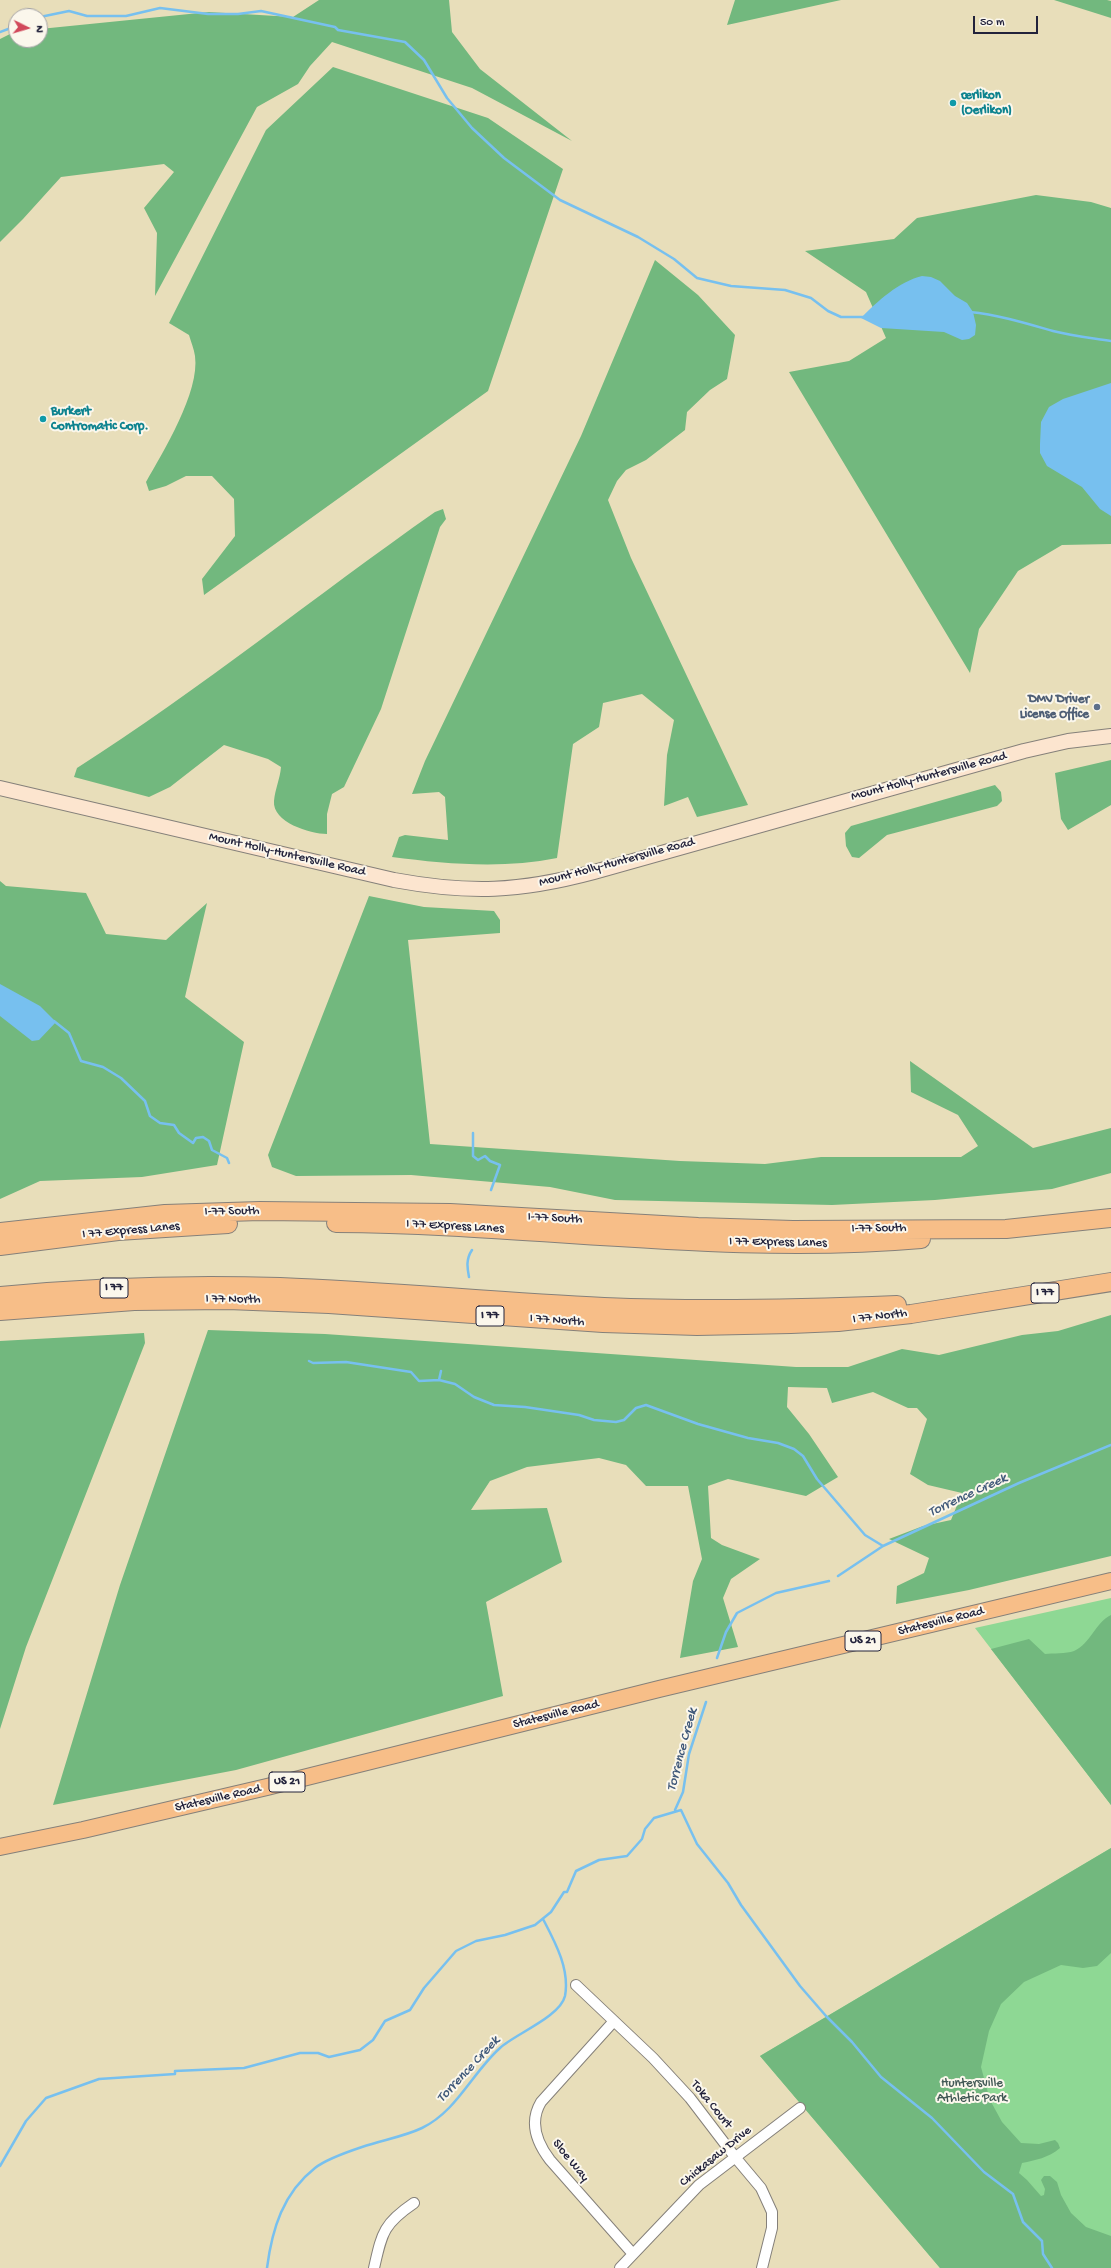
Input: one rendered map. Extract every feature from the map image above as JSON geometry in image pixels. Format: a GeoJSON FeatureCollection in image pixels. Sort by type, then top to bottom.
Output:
{"type":"FeatureCollection","features":[{"type":"Feature","properties":{"kind":"highway","name":"I-77 South"},"geometry":{"type":"LineString","coordinates":[[0,1232],[165,1214],[339,1210],[450,1213],[746,1229],[1006,1229],[1111,1218]]}},
{"type":"Feature","properties":{"kind":"highway","name":"I 77 Express Lanes"},"geometry":{"type":"LineString","coordinates":[[0,1246],[118,1231],[260,1223],[401,1224],[697,1242],[793,1244],[888,1242],[1006,1229]]}},
{"type":"Feature","properties":{"kind":"highway","name":"I 77 North"},"geometry":{"type":"LineString","coordinates":[[0,1311],[134,1301],[228,1300],[329,1304],[603,1323],[736,1326],[876,1318],[1111,1282]]}},
{"type":"Feature","properties":{"kind":"highway","name":"I 77"},"geometry":{"type":"LineString","coordinates":[[0,1296],[125,1287],[228,1286],[368,1291],[650,1308],[744,1309],[978,1302]]}},
{"type":"Feature","properties":{"kind":"main road","name":"Mount Holly-Huntersville Road"},"geometry":{"type":"LineString","coordinates":[[0,788],[394,880],[448,888],[497,890],[545,884],[582,875],[1024,751],[1068,742],[1111,736]]}},
{"type":"Feature","properties":{"kind":"main road","name":"Statesville Road"},"geometry":{"type":"LineString","coordinates":[[0,1847],[83,1830],[251,1791],[659,1689],[1111,1581]]}},
{"type":"Feature","properties":{"kind":"street","name":"Toka Court"},"geometry":{"type":"LineString","coordinates":[[576,1984],[653,2058],[690,2098],[735,2157],[761,2188],[772,2212],[772,2228],[762,2268]]}},
{"type":"Feature","properties":{"kind":"street","name":"Sloe Way"},"geometry":{"type":"LineString","coordinates":[[614,2021],[541,2102],[536,2118],[535,2128],[540,2144],[550,2160],[633,2254]]}},
{"type":"Feature","properties":{"kind":"street","name":"Chickasaw Drive"},"geometry":{"type":"LineString","coordinates":[[620,2268],[688,2196],[735,2157],[800,2108]]}},
{"type":"Feature","properties":{"kind":"street"},"geometry":{"type":"LineString","coordinates":[[374,2268],[380,2241],[386,2227],[394,2216],[414,2204]]}},
{"type":"Feature","properties":{"kind":"green space"},"geometry":{"type":"Polygon","coordinates":[[[319,0],[449,0],[452,32],[480,69],[572,141],[472,88],[332,42],[310,66],[298,84],[257,107],[155,296],[157,233],[144,208],[174,172],[164,164],[61,177],[0,242],[0,39],[8,35],[8,48],[48,48],[48,28],[209,12],[293,17],[319,0]]]}},
{"type":"Feature","properties":{"kind":"green space"},"geometry":{"type":"Polygon","coordinates":[[[735,0],[841,0],[727,25],[735,0]]]}},
{"type":"Feature","properties":{"kind":"green space"},"geometry":{"type":"Polygon","coordinates":[[[1054,0],[1111,1],[1111,18],[1054,0]]]}},
{"type":"Feature","properties":{"kind":"green space"},"geometry":{"type":"Polygon","coordinates":[[[333,67],[488,118],[563,169],[488,391],[204,595],[202,579],[235,536],[234,499],[212,476],[186,476],[166,486],[149,491],[146,482],[162,455],[179,421],[192,387],[195,371],[195,356],[189,335],[169,323],[266,130],[333,67]]]}},
{"type":"Feature","properties":{"kind":"green space"},"geometry":{"type":"Polygon","coordinates":[[[1036,195],[1091,202],[1111,208],[1111,544],[1062,545],[1018,571],[979,629],[970,673],[789,372],[849,361],[886,338],[866,292],[805,251],[894,239],[917,218],[1036,195]]]}},
{"type":"Feature","properties":{"kind":"green space"},"geometry":{"type":"Polygon","coordinates":[[[655,260],[698,295],[735,335],[727,379],[710,390],[687,412],[685,430],[646,460],[626,470],[617,481],[608,500],[631,558],[748,805],[697,817],[688,797],[664,806],[667,755],[674,720],[642,694],[603,703],[599,727],[573,744],[557,858],[516,863],[474,864],[433,862],[392,857],[399,837],[405,835],[448,840],[445,797],[439,792],[412,794],[425,761],[581,436],[655,260]]]}},
{"type":"Feature","properties":{"kind":"green space"},"geometry":{"type":"Polygon","coordinates":[[[443,509],[446,519],[440,527],[381,709],[344,787],[332,794],[327,814],[327,834],[302,829],[285,821],[279,815],[275,808],[274,801],[281,767],[268,759],[224,745],[170,787],[149,797],[74,777],[77,768],[123,738],[213,674],[435,512],[443,509]]]}},
{"type":"Feature","properties":{"kind":"green space"},"geometry":{"type":"Polygon","coordinates":[[[1111,760],[1111,805],[1068,830],[1061,819],[1055,773],[1111,760]]]}},
{"type":"Feature","properties":{"kind":"green space"},"geometry":{"type":"Polygon","coordinates":[[[995,785],[1001,792],[1002,801],[997,806],[887,835],[859,858],[852,857],[846,846],[845,833],[851,826],[995,785]]]}},
{"type":"Feature","properties":{"kind":"green space"},"geometry":{"type":"Polygon","coordinates":[[[0,881],[6,886],[86,893],[106,934],[166,940],[207,903],[185,997],[244,1042],[217,1165],[142,1177],[40,1181],[0,1199],[0,881]]]}},
{"type":"Feature","properties":{"kind":"green space"},"geometry":{"type":"Polygon","coordinates":[[[369,896],[424,907],[494,911],[500,920],[500,933],[408,940],[430,1144],[680,1161],[765,1164],[821,1157],[961,1157],[978,1146],[958,1115],[911,1092],[910,1061],[1033,1148],[1111,1128],[1111,1173],[1052,1189],[935,1200],[832,1205],[615,1200],[550,1187],[411,1175],[296,1176],[272,1167],[268,1155],[369,896]]]}},
{"type":"Feature","properties":{"kind":"green space"},"geometry":{"type":"Polygon","coordinates":[[[1111,1315],[1111,1556],[969,1590],[896,1604],[897,1586],[924,1573],[929,1558],[889,1539],[923,1526],[951,1520],[962,1493],[928,1485],[910,1474],[927,1419],[917,1408],[908,1408],[873,1392],[832,1403],[827,1388],[788,1387],[787,1407],[809,1434],[838,1477],[806,1496],[728,1479],[708,1486],[711,1538],[722,1545],[760,1559],[731,1579],[723,1598],[738,1647],[680,1658],[693,1581],[702,1559],[688,1486],[646,1486],[626,1465],[599,1458],[527,1467],[490,1481],[471,1510],[547,1508],[562,1562],[486,1602],[503,1696],[236,1770],[53,1805],[120,1585],[208,1330],[325,1334],[796,1367],[848,1367],[902,1349],[939,1355],[1022,1335],[1058,1331],[1111,1315]]]}},
{"type":"Feature","properties":{"kind":"green space"},"geometry":{"type":"Polygon","coordinates":[[[144,1333],[145,1343],[26,1647],[0,1729],[0,1341],[144,1333]]]}},
{"type":"Feature","properties":{"kind":"green space"},"geometry":{"type":"Polygon","coordinates":[[[1111,1598],[1111,1805],[975,1628],[1111,1598]]]}},
{"type":"Feature","properties":{"kind":"green space"},"geometry":{"type":"Polygon","coordinates":[[[1111,1615],[1111,1805],[991,1649],[1029,1639],[1045,1654],[1071,1652],[1080,1648],[1101,1623],[1111,1615]]]}},
{"type":"Feature","properties":{"kind":"green space","name":"Huntersville Athletic Park"},"geometry":{"type":"Polygon","coordinates":[[[1111,1848],[1111,2268],[940,2268],[760,2056],[1111,1848]]]}},
{"type":"Feature","properties":{"kind":"green space","name":"Huntersville Athletic Park"},"geometry":{"type":"Polygon","coordinates":[[[1111,1848],[1111,1953],[1097,1966],[1083,1968],[1061,1965],[1024,1982],[1001,2004],[989,2031],[981,2067],[990,2100],[1002,2122],[1021,2143],[1039,2144],[1055,2140],[1060,2148],[1037,2160],[1022,2163],[1019,2173],[1041,2196],[1044,2195],[1045,2189],[1041,2180],[1044,2176],[1050,2176],[1057,2182],[1061,2195],[1071,2213],[1086,2227],[1111,2236],[1111,2268],[940,2268],[760,2056],[1111,1848]]]}},
{"type":"Feature","properties":{"kind":"water"},"geometry":{"type":"Polygon","coordinates":[[[922,276],[931,277],[940,281],[955,296],[967,303],[973,312],[976,325],[975,335],[969,339],[962,340],[944,332],[881,328],[861,318],[881,299],[897,287],[922,276]]]}},
{"type":"Feature","properties":{"kind":"water"},"geometry":{"type":"Polygon","coordinates":[[[1111,383],[1111,516],[1100,509],[1082,487],[1047,466],[1040,453],[1040,444],[1041,422],[1049,407],[1063,399],[1111,383]]]}},
{"type":"Feature","properties":{"kind":"water"},"geometry":{"type":"Polygon","coordinates":[[[0,984],[40,1006],[56,1022],[39,1040],[32,1041],[0,1016],[0,984]]]}},
{"type":"Feature","properties":{"kind":"waterway"},"geometry":{"type":"LineString","coordinates":[[48,15],[69,11],[87,16],[126,16],[160,8],[208,14],[238,14],[261,11],[335,27],[338,30],[405,42],[424,60],[447,98],[472,128],[504,158],[560,200],[638,237],[674,259],[697,278],[731,286],[785,290],[811,298],[828,311],[841,317],[865,317]]}},
{"type":"Feature","properties":{"kind":"waterway"},"geometry":{"type":"LineString","coordinates":[[0,32],[8,29]]}},
{"type":"Feature","properties":{"kind":"waterway"},"geometry":{"type":"LineString","coordinates":[[970,312],[1002,317],[1067,334],[1111,341]]}},
{"type":"Feature","properties":{"kind":"waterway"},"geometry":{"type":"LineString","coordinates":[[54,1021],[69,1033],[81,1061],[103,1067],[121,1078],[145,1101],[150,1116],[160,1123],[174,1125],[179,1133],[193,1143],[196,1138],[203,1137],[209,1141],[212,1150],[227,1158],[229,1163]]}},
{"type":"Feature","properties":{"kind":"waterway"},"geometry":{"type":"LineString","coordinates":[[473,1133],[473,1156],[478,1160],[485,1156],[490,1161],[500,1165],[491,1190]]}},
{"type":"Feature","properties":{"kind":"waterway"},"geometry":{"type":"LineString","coordinates":[[469,1277],[468,1263],[472,1250]]}},
{"type":"Feature","properties":{"kind":"waterway"},"geometry":{"type":"LineString","coordinates":[[309,1361],[313,1363],[346,1362],[411,1372],[419,1381],[439,1380],[455,1384],[474,1397],[494,1405],[525,1407],[579,1415],[594,1420],[616,1422],[624,1420],[636,1408],[646,1405],[698,1424],[748,1438],[778,1443],[794,1449],[803,1456],[817,1479],[865,1535],[883,1546]]}},
{"type":"Feature","properties":{"kind":"waterway"},"geometry":{"type":"LineString","coordinates":[[439,1380],[441,1371]]}},
{"type":"Feature","properties":{"kind":"waterway","name":"Torrence Creek"},"geometry":{"type":"LineString","coordinates":[[838,1576],[883,1546],[1019,1483],[1111,1445]]}},
{"type":"Feature","properties":{"kind":"waterway","name":"Torrence Creek"},"geometry":{"type":"LineString","coordinates":[[717,1658],[726,1632],[737,1613],[776,1593],[829,1581]]}},
{"type":"Feature","properties":{"kind":"waterway","name":"Torrence Creek"},"geometry":{"type":"LineString","coordinates":[[675,1810],[683,1792],[689,1754],[706,1702]]}},
{"type":"Feature","properties":{"kind":"waterway","name":"Torrence Creek"},"geometry":{"type":"LineString","coordinates":[[0,2166],[26,2121],[46,2098],[99,2079],[175,2074],[175,2071],[244,2068],[300,2053],[318,2053],[329,2057],[360,2050],[373,2040],[385,2021],[410,2010],[424,1988],[456,1951],[476,1941],[505,1935],[535,1925],[551,1912],[564,1892],[567,1892],[576,1871],[599,1860],[627,1856],[642,1839],[645,1829],[654,1818],[681,1810],[697,1844],[728,1883],[741,1905],[800,1986],[826,2016],[852,2042],[881,2077],[932,2118],[984,2172],[1013,2194],[1023,2222],[1042,2241],[1043,2254],[1052,2268]]}},
{"type":"Feature","properties":{"kind":"waterway","name":"Torrence Creek"},"geometry":{"type":"LineString","coordinates":[[267,2268],[272,2239],[287,2200],[304,2178],[315,2168],[344,2153],[415,2131],[434,2121],[455,2102],[490,2058],[500,2048],[546,2018],[561,2004],[565,1996],[566,1986],[563,1966],[557,1946],[543,1919]]}},
{"type":"Feature","properties":{"kind":"place","name":"œrlikon (Oerlikon)"},"geometry":{"type":"Point","coordinates":[953,103]}},
{"type":"Feature","properties":{"kind":"place","name":"Burkert Contromatic Corp."},"geometry":{"type":"Point","coordinates":[43,419]}},
{"type":"Feature","properties":{"kind":"place","name":"DMV Driver License Office"},"geometry":{"type":"Point","coordinates":[1097,707]}}]}
